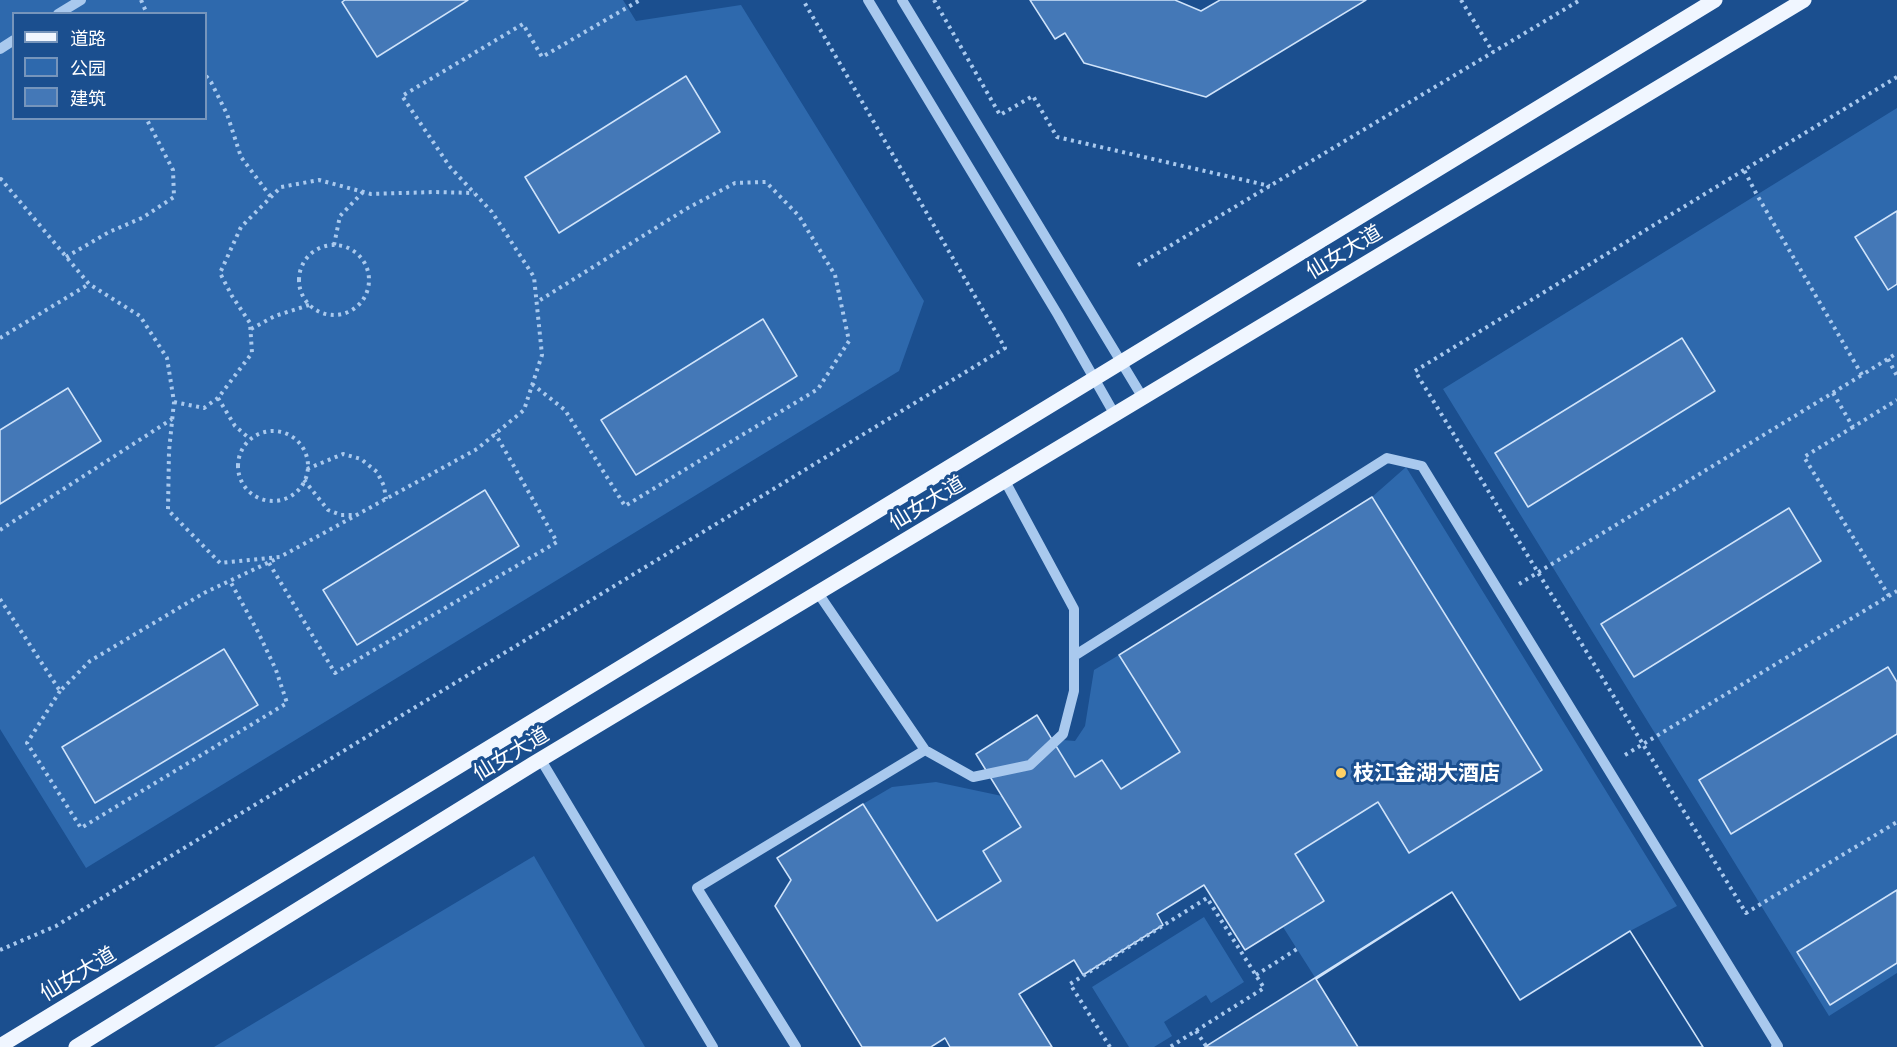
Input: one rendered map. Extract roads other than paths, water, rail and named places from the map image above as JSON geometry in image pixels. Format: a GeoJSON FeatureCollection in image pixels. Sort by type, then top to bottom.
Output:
{"type":"FeatureCollection","features":[{"type":"Feature","properties":{"kind":"main road","name":"仙女大道"},"geometry":{"type":"LineString","coordinates":[[0,1046],[1715,0]]}},
{"type":"Feature","properties":{"kind":"main road","name":"仙女大道"},"geometry":{"type":"LineString","coordinates":[[76,1047],[541,760],[1804,0]]}},
{"type":"Feature","properties":{"kind":"street"},"geometry":{"type":"LineString","coordinates":[[61,12],[81,0]]}},
{"type":"Feature","properties":{"kind":"street"},"geometry":{"type":"LineString","coordinates":[[868,0],[1115,415]]}},
{"type":"Feature","properties":{"kind":"street"},"geometry":{"type":"LineString","coordinates":[[902,0],[1143,398]]}},
{"type":"Feature","properties":{"kind":"street"},"geometry":{"type":"LineString","coordinates":[[1074,656],[1387,458],[1422,466],[1778,1046],[1776,1047]]}},
{"type":"Feature","properties":{"kind":"street"},"geometry":{"type":"LineString","coordinates":[[818,593],[925,750],[973,777],[1030,765],[1064,734],[1074,691],[1074,609],[1005,481]]}},
{"type":"Feature","properties":{"kind":"street"},"geometry":{"type":"LineString","coordinates":[[796,1047],[697,888],[925,750]]}},
{"type":"Feature","properties":{"kind":"street"},"geometry":{"type":"LineString","coordinates":[[541,760],[713,1047]]}},
{"type":"Feature","properties":{"kind":"place","name":"枝江金湖大酒店"},"geometry":{"type":"Point","coordinates":[1341,773]}}]}
